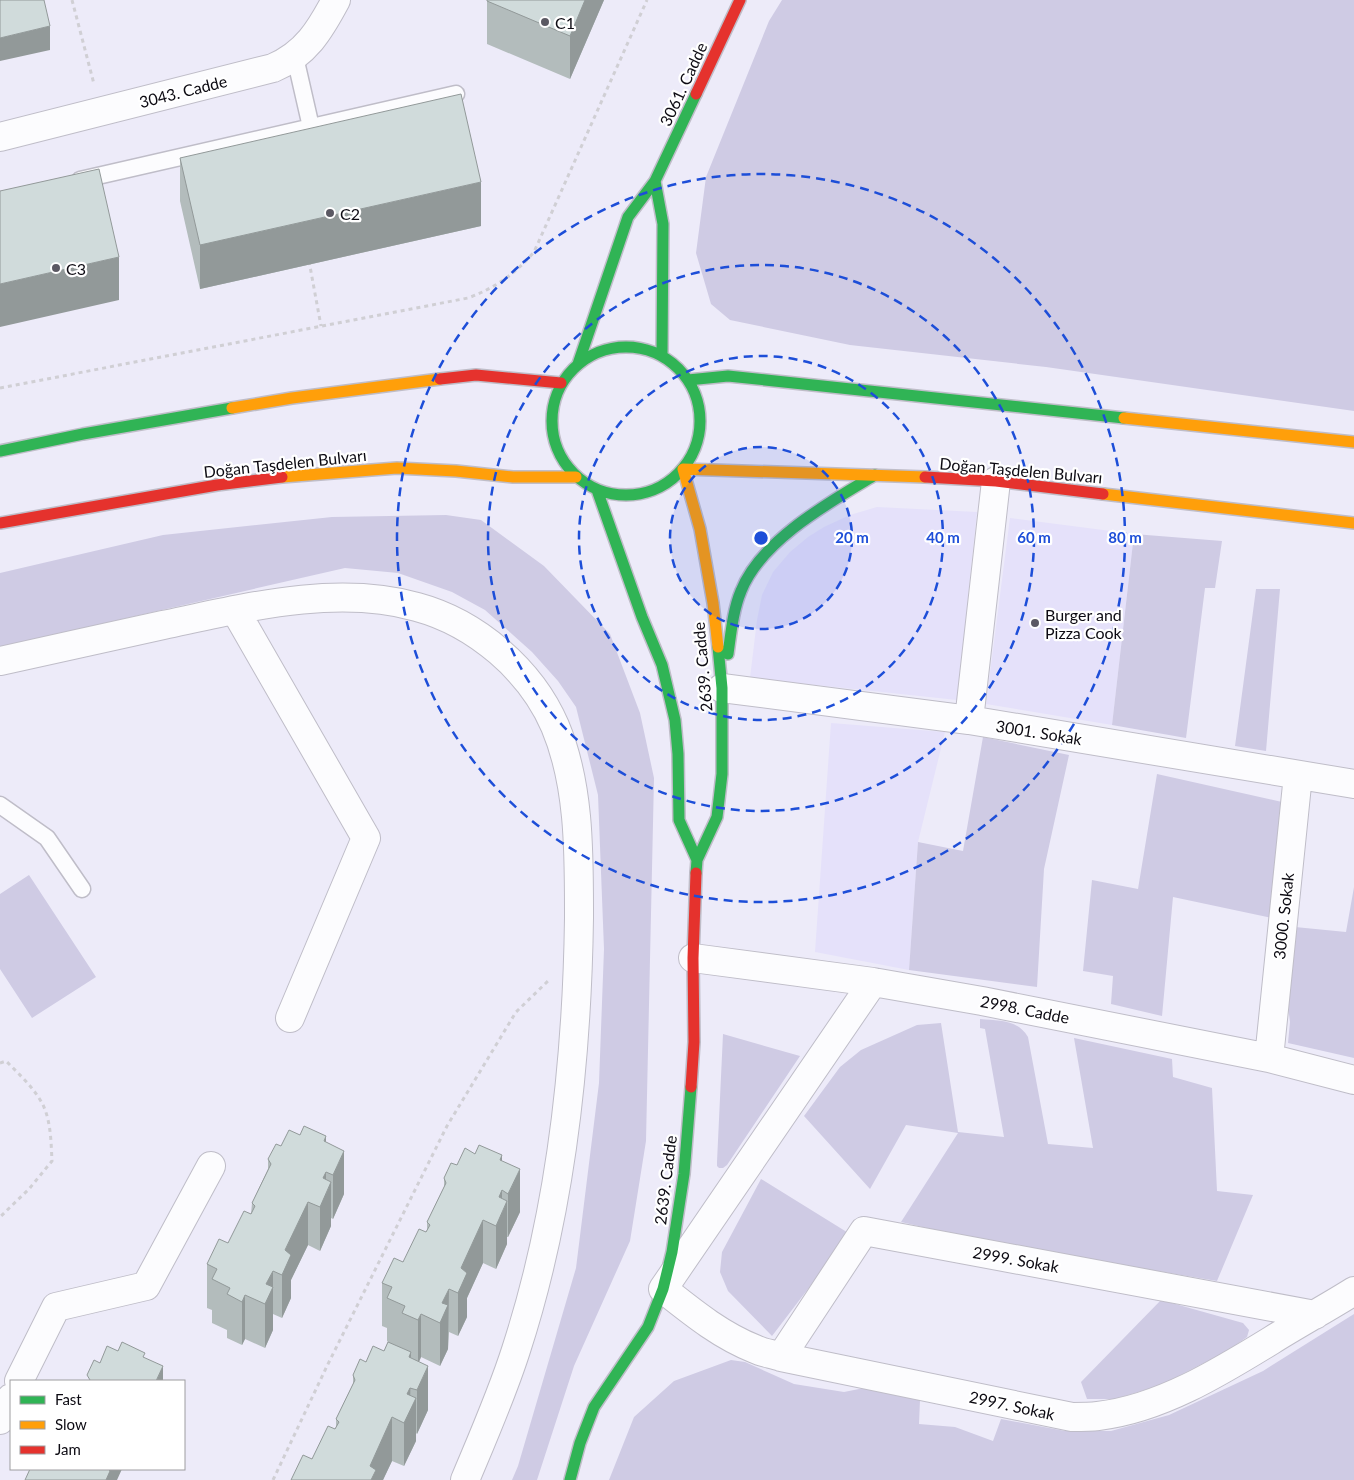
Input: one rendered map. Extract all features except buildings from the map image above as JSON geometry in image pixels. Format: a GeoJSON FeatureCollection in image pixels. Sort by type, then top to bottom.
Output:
{"type":"FeatureCollection","features":[{"type":"Feature","properties":{"kind":"main road","name":"3061. Cadde"},"geometry":{"type":"LineString","coordinates":[[578,364],[628,217],[655,181],[740,0]]}},
{"type":"Feature","properties":{"kind":"main road"},"geometry":{"type":"LineString","coordinates":[[655,181],[663,224],[662,356]]}},
{"type":"Feature","properties":{"kind":"main road"},"geometry":{"type":"LineString","coordinates":[[619,347],[641,348],[662,356],[677,366],[696,394],[701,426],[695,449],[683,469],[665,485],[644,494],[620,496],[597,490],[576,477],[565,464],[557,449],[552,433],[551,416],[554,399],[561,383],[578,364],[597,352],[619,347]]}},
{"type":"Feature","properties":{"kind":"main road"},"geometry":{"type":"LineString","coordinates":[[0,451],[83,434],[357,388],[476,375],[561,383]]}},
{"type":"Feature","properties":{"kind":"main road"},"geometry":{"type":"LineString","coordinates":[[688,380],[728,376],[1354,442]]}},
{"type":"Feature","properties":{"kind":"main road","name":"Doğan Taşdelen Bulvarı"},"geometry":{"type":"LineString","coordinates":[[0,523],[217,485],[283,476],[345,471],[397,468],[456,471],[513,477],[576,477]]}},
{"type":"Feature","properties":{"kind":"main road","name":"Doğan Taşdelen Bulvarı"},"geometry":{"type":"LineString","coordinates":[[683,469],[996,481],[1354,523]]}},
{"type":"Feature","properties":{"kind":"main road","name":"2639. Cadde"},"geometry":{"type":"LineString","coordinates":[[570,1480],[580,1443],[594,1407],[648,1327],[663,1288],[672,1252],[684,1174],[694,1042],[693,958],[697,860],[717,817],[720,799],[722,774],[722,688],[707,567],[700,529],[683,469]]}},
{"type":"Feature","properties":{"kind":"main road"},"geometry":{"type":"LineString","coordinates":[[722,688],[733,621],[744,585],[762,559],[788,533],[818,509],[875,475]]}},
{"type":"Feature","properties":{"kind":"main road","name":"2639. Cadde"},"geometry":{"type":"LineString","coordinates":[[597,490],[639,609],[662,665],[675,720],[678,754],[679,820],[697,860]]}},
{"type":"Feature","properties":{"kind":"street","name":"3043. Cadde"},"geometry":{"type":"LineString","coordinates":[[0,137],[265,71],[288,62],[314,36],[336,0]]}},
{"type":"Feature","properties":{"kind":"street"},"geometry":{"type":"LineString","coordinates":[[969,720],[996,481]]}},
{"type":"Feature","properties":{"kind":"street"},"geometry":{"type":"LineString","coordinates":[[0,661],[235,610],[345,596],[398,602],[422,608],[448,619],[472,632],[509,661],[540,698],[554,724],[564,751],[570,778],[577,830],[578,955],[567,1108],[548,1227],[534,1285],[516,1350],[465,1480]]}},
{"type":"Feature","properties":{"kind":"street"},"geometry":{"type":"LineString","coordinates":[[235,610],[366,838],[290,1018]]}},
{"type":"Feature","properties":{"kind":"street","name":"3001. Sokak"},"geometry":{"type":"LineString","coordinates":[[722,688],[969,720],[1354,784]]}},
{"type":"Feature","properties":{"kind":"street","name":"3000. Sokak"},"geometry":{"type":"LineString","coordinates":[[1269,1058],[1298,775]]}},
{"type":"Feature","properties":{"kind":"street","name":"2998. Cadde"},"geometry":{"type":"LineString","coordinates":[[693,958],[873,982],[982,1000],[1269,1058],[1354,1080]]}},
{"type":"Feature","properties":{"kind":"street"},"geometry":{"type":"LineString","coordinates":[[663,1288],[873,982]]}},
{"type":"Feature","properties":{"kind":"street"},"geometry":{"type":"LineString","coordinates":[[20,1380],[56,1307],[146,1286],[210,1166]]}},
{"type":"Feature","properties":{"kind":"street","name":"2999. Sokak"},"geometry":{"type":"LineString","coordinates":[[782,1357],[864,1231],[1315,1315]]}},
{"type":"Feature","properties":{"kind":"street","name":"2997. Sokak"},"geometry":{"type":"LineString","coordinates":[[663,1288],[703,1320],[733,1339],[756,1350],[1072,1417],[1097,1416],[1147,1405],[1238,1362],[1354,1291]]}},
{"type":"Feature","properties":{"kind":"street"},"geometry":{"type":"LineString","coordinates":[[0,1420],[10,1400]]}},
{"type":"Feature","properties":{"kind":"lane"},"geometry":{"type":"LineString","coordinates":[[295,57],[311,127]]}},
{"type":"Feature","properties":{"kind":"lane"},"geometry":{"type":"LineString","coordinates":[[66,183],[456,94]]}},
{"type":"Feature","properties":{"kind":"lane"},"geometry":{"type":"LineString","coordinates":[[0,805],[47,838],[82,889]]}},
{"type":"Feature","properties":{"kind":"path"},"geometry":{"type":"LineString","coordinates":[[72,0],[101,112]]}},
{"type":"Feature","properties":{"kind":"path"},"geometry":{"type":"LineString","coordinates":[[0,388],[468,298],[498,284],[524,264],[534,252],[647,0]]}},
{"type":"Feature","properties":{"kind":"path"},"geometry":{"type":"LineString","coordinates":[[308,258],[321,326]]}},
{"type":"Feature","properties":{"kind":"path"},"geometry":{"type":"LineString","coordinates":[[273,1480],[326,1366],[447,1126],[516,1012],[533,994],[578,955]]}},
{"type":"Feature","properties":{"kind":"path"},"geometry":{"type":"LineString","coordinates":[[0,1063],[6,1062],[27,1083],[42,1104],[50,1133],[52,1161],[29,1189],[0,1217]]}},
{"type":"Feature","properties":{"kind":"shaded area"},"geometry":{"type":"Polygon","coordinates":[[[782,0],[1354,0],[1354,411],[1046,367],[850,345],[730,320],[711,304],[696,253],[706,177],[769,21],[782,0]]]}},
{"type":"Feature","properties":{"kind":"shaded area"},"geometry":{"type":"Polygon","coordinates":[[[877,507],[977,512],[957,700],[750,678],[762,595],[773,572],[790,552],[824,527],[850,515],[877,507]]]}},
{"type":"Feature","properties":{"kind":"shaded area"},"geometry":{"type":"Polygon","coordinates":[[[446,515],[481,520],[544,566],[610,634],[640,713],[654,778],[646,1141],[630,1241],[574,1366],[537,1480],[512,1480],[518,1466],[576,1268],[599,1083],[604,949],[598,795],[576,707],[558,681],[532,652],[485,610],[452,592],[398,573],[345,568],[0,647],[0,573],[163,535],[332,517],[446,515]]]}},
{"type":"Feature","properties":{"kind":"shaded area"},"geometry":{"type":"Polygon","coordinates":[[[1010,518],[1134,534],[1112,725],[986,704],[1010,518]]]}},
{"type":"Feature","properties":{"kind":"shaded area"},"geometry":{"type":"Polygon","coordinates":[[[1134,534],[1222,541],[1215,588],[1205,588],[1186,738],[1112,725],[1134,534]]]}},
{"type":"Feature","properties":{"kind":"shaded area"},"geometry":{"type":"Polygon","coordinates":[[[1256,589],[1280,589],[1266,751],[1235,746],[1256,589]]]}},
{"type":"Feature","properties":{"kind":"shaded area"},"geometry":{"type":"Polygon","coordinates":[[[831,723],[945,732],[918,842],[909,970],[815,952],[831,723]]]}},
{"type":"Feature","properties":{"kind":"shaded area"},"geometry":{"type":"Polygon","coordinates":[[[983,737],[1069,755],[1044,869],[1037,987],[909,970],[918,842],[963,851],[983,737]]]}},
{"type":"Feature","properties":{"kind":"shaded area"},"geometry":{"type":"Polygon","coordinates":[[[1157,774],[1282,802],[1272,918],[1173,897],[1162,1016],[1111,1004],[1113,976],[1083,971],[1092,880],[1138,889],[1157,774]]]}},
{"type":"Feature","properties":{"kind":"shaded area"},"geometry":{"type":"Polygon","coordinates":[[[29,875],[96,977],[32,1018],[0,969],[0,894],[29,875]]]}},
{"type":"Feature","properties":{"kind":"shaded area"},"geometry":{"type":"Polygon","coordinates":[[[1354,887],[1354,1058],[1288,1043],[1290,1022],[1287,999],[1295,927],[1346,932],[1354,887]]]}},
{"type":"Feature","properties":{"kind":"shaded area"},"geometry":{"type":"Polygon","coordinates":[[[980,1019],[1013,1024],[1024,1031],[1028,1037],[1048,1144],[1093,1148],[1074,1038],[1172,1059],[1173,1077],[1212,1088],[1217,1191],[1253,1195],[1217,1281],[992,1243],[901,1222],[958,1133],[906,1125],[870,1189],[804,1116],[840,1067],[861,1050],[917,1025],[941,1023],[958,1132],[1004,1137],[985,1029],[980,1028],[980,1019]]]}},
{"type":"Feature","properties":{"kind":"shaded area"},"geometry":{"type":"Polygon","coordinates":[[[723,1034],[800,1056],[727,1165],[719,1168],[717,1162],[723,1034]]]}},
{"type":"Feature","properties":{"kind":"shaded area"},"geometry":{"type":"Polygon","coordinates":[[[761,1179],[850,1234],[772,1336],[728,1291],[720,1272],[722,1252],[761,1179]]]}},
{"type":"Feature","properties":{"kind":"shaded area"},"geometry":{"type":"Polygon","coordinates":[[[1161,1300],[1243,1323],[1249,1330],[1247,1337],[1229,1350],[1161,1385],[1115,1399],[1087,1399],[1081,1382],[1161,1300]]]}},
{"type":"Feature","properties":{"kind":"shaded area"},"geometry":{"type":"Polygon","coordinates":[[[1354,1314],[1354,1480],[609,1480],[634,1417],[674,1381],[731,1360],[745,1362],[794,1384],[844,1392],[869,1387],[920,1400],[919,1424],[955,1427],[993,1441],[1001,1419],[1065,1431],[1111,1431],[1169,1415],[1263,1371],[1354,1314]]]}},
{"type":"Feature","properties":{"kind":"traffic: fast"},"geometry":{"type":"LineString","coordinates":[[578,364],[628,217],[655,181],[696,94]]}},
{"type":"Feature","properties":{"kind":"traffic: fast"},"geometry":{"type":"LineString","coordinates":[[655,181],[663,224],[662,356]]}},
{"type":"Feature","properties":{"kind":"traffic: fast"},"geometry":{"type":"LineString","coordinates":[[626,347],[641,348],[654,352],[679,368],[695,393],[699,406],[700,421],[699,436],[695,449],[679,474],[654,490],[641,494],[626,495],[611,494],[598,490],[573,474],[557,449],[553,436],[552,421],[553,406],[557,393],[573,368],[598,352],[611,348],[626,347]]}},
{"type":"Feature","properties":{"kind":"traffic: fast"},"geometry":{"type":"LineString","coordinates":[[688,380],[728,376],[1124,418]]}},
{"type":"Feature","properties":{"kind":"traffic: fast"},"geometry":{"type":"LineString","coordinates":[[0,451],[83,434],[232,408]]}},
{"type":"Feature","properties":{"kind":"traffic: fast"},"geometry":{"type":"LineString","coordinates":[[728,654],[738,598],[751,572],[764,555],[780,539],[818,510],[875,475]]}},
{"type":"Feature","properties":{"kind":"traffic: fast"},"geometry":{"type":"LineString","coordinates":[[597,490],[642,617],[662,665],[675,720],[678,754],[679,820],[697,860]]}},
{"type":"Feature","properties":{"kind":"traffic: fast"},"geometry":{"type":"LineString","coordinates":[[696,873],[697,860],[717,817],[722,774],[722,688],[718,647]]}},
{"type":"Feature","properties":{"kind":"traffic: fast"},"geometry":{"type":"LineString","coordinates":[[570,1480],[580,1443],[594,1407],[648,1327],[663,1289],[672,1252],[684,1174],[691,1087]]}},
{"type":"Feature","properties":{"kind":"traffic: slow"},"geometry":{"type":"LineString","coordinates":[[232,408],[292,398],[440,379]]}},
{"type":"Feature","properties":{"kind":"traffic: slow"},"geometry":{"type":"LineString","coordinates":[[1124,418],[1354,442]]}},
{"type":"Feature","properties":{"kind":"traffic: slow"},"geometry":{"type":"LineString","coordinates":[[282,477],[397,468],[456,471],[513,477],[576,477]]}},
{"type":"Feature","properties":{"kind":"traffic: slow"},"geometry":{"type":"LineString","coordinates":[[718,647],[713,603],[700,529],[683,469],[925,477]]}},
{"type":"Feature","properties":{"kind":"traffic: slow"},"geometry":{"type":"LineString","coordinates":[[1103,494],[1354,523]]}},
{"type":"Feature","properties":{"kind":"traffic: jam"},"geometry":{"type":"LineString","coordinates":[[696,94],[740,0]]}},
{"type":"Feature","properties":{"kind":"traffic: jam"},"geometry":{"type":"LineString","coordinates":[[440,379],[476,375],[561,383]]}},
{"type":"Feature","properties":{"kind":"traffic: jam"},"geometry":{"type":"LineString","coordinates":[[0,523],[217,485],[282,477]]}},
{"type":"Feature","properties":{"kind":"traffic: jam"},"geometry":{"type":"LineString","coordinates":[[925,477],[996,481],[1103,494]]}},
{"type":"Feature","properties":{"kind":"traffic: jam"},"geometry":{"type":"LineString","coordinates":[[691,1087],[694,1042],[693,958],[696,873]]}},
{"type":"Feature","properties":{"kind":"place","name":"C1"},"geometry":{"type":"Point","coordinates":[545,22]}},
{"type":"Feature","properties":{"kind":"place","name":"C2"},"geometry":{"type":"Point","coordinates":[330,213]}},
{"type":"Feature","properties":{"kind":"place","name":"C3"},"geometry":{"type":"Point","coordinates":[56,268]}},
{"type":"Feature","properties":{"kind":"place","name":"Burger and Pizza Cook"},"geometry":{"type":"Point","coordinates":[1035,623]}}]}
